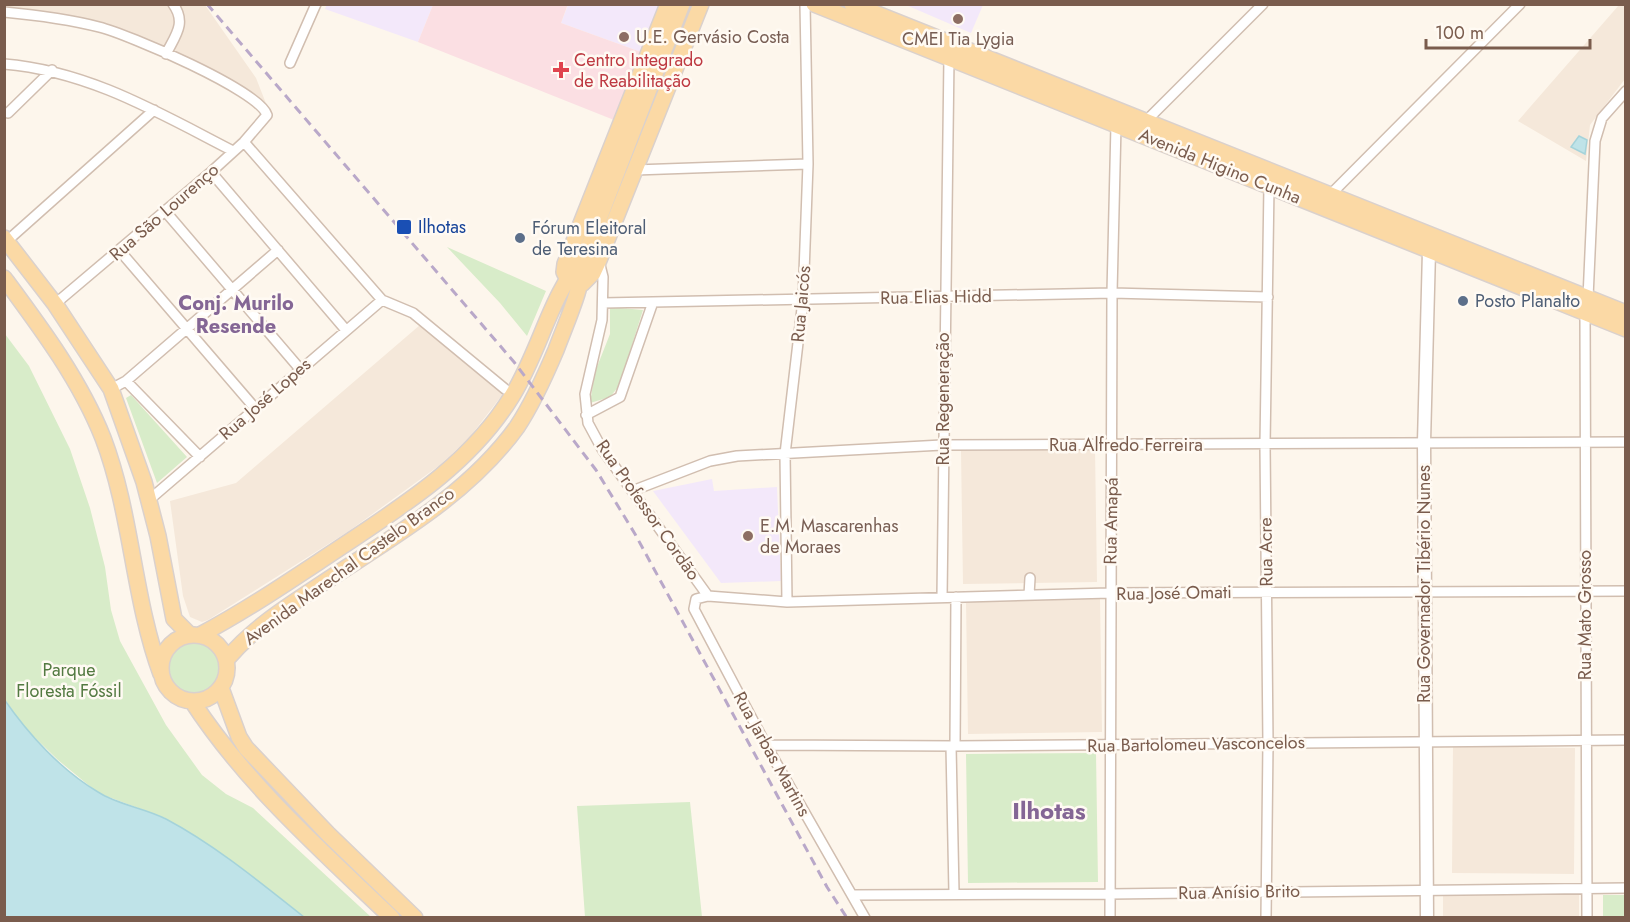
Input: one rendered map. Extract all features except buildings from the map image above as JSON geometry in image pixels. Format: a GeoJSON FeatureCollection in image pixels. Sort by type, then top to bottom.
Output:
{"type":"FeatureCollection","features":[{"type":"Feature","properties":{"kind":"main road"},"geometry":{"type":"LineString","coordinates":[[567,278],[564,272],[565,264],[668,4]]}},
{"type":"Feature","properties":{"kind":"main road","name":"Avenida Marechal Castelo Branco"},"geometry":{"type":"LineString","coordinates":[[227,659],[262,624],[425,515],[491,458],[517,427],[534,399],[582,284],[593,273],[592,257],[682,4]]}},
{"type":"Feature","properties":{"kind":"main road"},"geometry":{"type":"LineString","coordinates":[[592,257],[635,170],[701,4]]}},
{"type":"Feature","properties":{"kind":"main road","name":"Avenida Higino Cunha"},"geometry":{"type":"LineString","coordinates":[[814,4],[1429,252],[1587,305],[1626,314]]}},
{"type":"Feature","properties":{"kind":"main road","name":"Avenida Higino Cunha"},"geometry":{"type":"LineString","coordinates":[[852,4],[1442,240],[1587,305],[1626,329]]}},
{"type":"Feature","properties":{"kind":"main road"},"geometry":{"type":"LineString","coordinates":[[4,278],[50,341],[103,439],[121,499],[151,647],[161,674],[172,693],[192,701],[203,700],[221,688],[226,679],[227,659],[212,639],[195,635],[174,619],[149,500],[127,428],[111,389],[55,304],[6,240]]}},
{"type":"Feature","properties":{"kind":"main road","name":"Avenida Marechal Castelo Branco"},"geometry":{"type":"LineString","coordinates":[[195,635],[242,612],[400,508],[442,476],[476,444],[512,395],[537,347],[567,278],[592,257]]}},
{"type":"Feature","properties":{"kind":"main road"},"geometry":{"type":"LineString","coordinates":[[16,293],[35,277]]}},
{"type":"Feature","properties":{"kind":"main road"},"geometry":{"type":"LineString","coordinates":[[161,674],[164,653],[171,644],[195,635]]}},
{"type":"Feature","properties":{"kind":"main road"},"geometry":{"type":"LineString","coordinates":[[221,688],[239,737],[246,748],[328,834],[415,918]]}},
{"type":"Feature","properties":{"kind":"main road"},"geometry":{"type":"LineString","coordinates":[[192,701],[215,736],[249,778],[392,918]]}},
{"type":"Feature","properties":{"kind":"main road"},"geometry":{"type":"LineString","coordinates":[[314,843],[328,834]]}},
{"type":"Feature","properties":{"kind":"street"},"geometry":{"type":"LineString","coordinates":[[33,15],[38,4]]}},
{"type":"Feature","properties":{"kind":"street"},"geometry":{"type":"LineString","coordinates":[[4,12],[74,21],[108,29],[166,54],[178,26],[179,13],[172,4]]}},
{"type":"Feature","properties":{"kind":"street"},"geometry":{"type":"LineString","coordinates":[[290,63],[316,4]]}},
{"type":"Feature","properties":{"kind":"street","name":"Rua Jaicós"},"geometry":{"type":"LineString","coordinates":[[787,602],[785,454],[803,300],[807,164],[805,4]]}},
{"type":"Feature","properties":{"kind":"street"},"geometry":{"type":"LineString","coordinates":[[1146,121],[1263,4]]}},
{"type":"Feature","properties":{"kind":"street"},"geometry":{"type":"LineString","coordinates":[[1329,196],[1520,4]]}},
{"type":"Feature","properties":{"kind":"street","name":"Rua São Lourenço"},"geometry":{"type":"LineString","coordinates":[[55,304],[211,172],[243,142],[267,115],[262,105],[243,92],[166,54]]}},
{"type":"Feature","properties":{"kind":"street","name":"Rua Regeneração"},"geometry":{"type":"LineString","coordinates":[[942,597],[942,445],[949,57]]}},
{"type":"Feature","properties":{"kind":"street"},"geometry":{"type":"LineString","coordinates":[[4,64],[52,70],[90,81],[154,110],[233,151]]}},
{"type":"Feature","properties":{"kind":"street"},"geometry":{"type":"LineString","coordinates":[[8,113],[52,70]]}},
{"type":"Feature","properties":{"kind":"street","name":"Rua Mato Grosso"},"geometry":{"type":"LineString","coordinates":[[1587,918],[1584,592],[1587,305],[1595,141],[1602,118],[1626,91]]}},
{"type":"Feature","properties":{"kind":"street"},"geometry":{"type":"LineString","coordinates":[[6,240],[154,110]]}},
{"type":"Feature","properties":{"kind":"street","name":"Rua Amapá"},"geometry":{"type":"LineString","coordinates":[[1110,918],[1112,292],[1116,125]]}},
{"type":"Feature","properties":{"kind":"street"},"geometry":{"type":"LineString","coordinates":[[243,142],[382,300],[413,313],[505,389]]}},
{"type":"Feature","properties":{"kind":"street"},"geometry":{"type":"LineString","coordinates":[[635,170],[807,164]]}},
{"type":"Feature","properties":{"kind":"street"},"geometry":{"type":"LineString","coordinates":[[211,172],[345,329]]}},
{"type":"Feature","properties":{"kind":"street","name":"Rua Acre"},"geometry":{"type":"LineString","coordinates":[[1266,918],[1268,743],[1264,445],[1269,186]]}},
{"type":"Feature","properties":{"kind":"street"},"geometry":{"type":"LineString","coordinates":[[165,211],[300,369]]}},
{"type":"Feature","properties":{"kind":"street"},"geometry":{"type":"LineString","coordinates":[[1429,252],[1442,240]]}},
{"type":"Feature","properties":{"kind":"street"},"geometry":{"type":"LineString","coordinates":[[111,389],[126,381],[278,250]]}},
{"type":"Feature","properties":{"kind":"street"},"geometry":{"type":"LineString","coordinates":[[120,251],[254,407]]}},
{"type":"Feature","properties":{"kind":"street","name":"Rua Governador Tibério Nunes"},"geometry":{"type":"LineString","coordinates":[[1427,918],[1424,742],[1424,442],[1429,252]]}},
{"type":"Feature","properties":{"kind":"street"},"geometry":{"type":"LineString","coordinates":[[592,257],[603,278],[603,303]]}},
{"type":"Feature","properties":{"kind":"street","name":"Rua Elias Hidd"},"geometry":{"type":"LineString","coordinates":[[603,303],[1112,292],[1268,297]]}},
{"type":"Feature","properties":{"kind":"street","name":"Rua José Lopes"},"geometry":{"type":"LineString","coordinates":[[149,500],[254,407],[382,300]]}},
{"type":"Feature","properties":{"kind":"street"},"geometry":{"type":"LineString","coordinates":[[586,415],[620,398],[653,302]]}},
{"type":"Feature","properties":{"kind":"street","name":"Rua Professor Cordão"},"geometry":{"type":"LineString","coordinates":[[603,303],[602,320],[588,372],[585,394],[586,415],[603,449],[708,596],[723,599]]}},
{"type":"Feature","properties":{"kind":"street"},"geometry":{"type":"LineString","coordinates":[[126,381],[200,457]]}},
{"type":"Feature","properties":{"kind":"street","name":"Rua Alfredo Ferreira"},"geometry":{"type":"LineString","coordinates":[[632,491],[710,461],[737,456],[942,445],[1626,442]]}},
{"type":"Feature","properties":{"kind":"street"},"geometry":{"type":"LineString","coordinates":[[1029,595],[1030,578]]}},
{"type":"Feature","properties":{"kind":"street","name":"Rua José Omati"},"geometry":{"type":"LineString","coordinates":[[723,599],[787,602],[1110,593],[1626,591]]}},
{"type":"Feature","properties":{"kind":"street","name":"Rua Jarbas Martins"},"geometry":{"type":"LineString","coordinates":[[708,596],[696,599],[694,609],[766,745],[865,918]]}},
{"type":"Feature","properties":{"kind":"street"},"geometry":{"type":"LineString","coordinates":[[954,893],[953,746],[956,597]]}},
{"type":"Feature","properties":{"kind":"street","name":"Rua Bartolomeu Vasconcelos"},"geometry":{"type":"LineString","coordinates":[[766,745],[953,746],[1626,740]]}},
{"type":"Feature","properties":{"kind":"street","name":"Rua Anísio Brito"},"geometry":{"type":"LineString","coordinates":[[852,895],[1626,888]]}},
{"type":"Feature","properties":{"kind":"shaded area"},"geometry":{"type":"Polygon","coordinates":[[[5,4],[205,5],[256,78],[267,106],[196,62],[77,18],[5,9],[5,4]]]}},
{"type":"Feature","properties":{"kind":"shaded area"},"geometry":{"type":"Polygon","coordinates":[[[327,4],[433,5],[418,42],[325,9],[327,4]]]}},
{"type":"Feature","properties":{"kind":"shaded area","name":"Centro Integrado de Reabilitação"},"geometry":{"type":"Polygon","coordinates":[[[568,4],[561,23],[641,52],[614,120],[418,42],[433,5],[568,4]]]}},
{"type":"Feature","properties":{"kind":"shaded area","name":"CMEI Tia Lygia"},"geometry":{"type":"Polygon","coordinates":[[[906,4],[983,5],[971,33],[906,4]]]}},
{"type":"Feature","properties":{"kind":"shaded area","name":"U.E. Gervásio Costa"},"geometry":{"type":"Polygon","coordinates":[[[568,5],[660,5],[641,52],[561,23],[568,5]]]}},
{"type":"Feature","properties":{"kind":"shaded area"},"geometry":{"type":"Polygon","coordinates":[[[1619,5],[1625,5],[1625,79],[1590,125],[1586,161],[1518,121],[1619,5]]]}},
{"type":"Feature","properties":{"kind":"shaded area"},"geometry":{"type":"Polygon","coordinates":[[[420,325],[503,394],[469,438],[440,465],[349,531],[208,620],[202,622],[190,617],[183,596],[170,501],[236,483],[420,325]]]}},
{"type":"Feature","properties":{"kind":"shaded area"},"geometry":{"type":"Polygon","coordinates":[[[1095,449],[1097,582],[963,584],[961,451],[1095,449]]]}},
{"type":"Feature","properties":{"kind":"shaded area","name":"E.M. Mascarenhas de Moraes"},"geometry":{"type":"Polygon","coordinates":[[[712,479],[714,491],[777,487],[781,581],[721,583],[653,491],[712,479]]]}},
{"type":"Feature","properties":{"kind":"shaded area"},"geometry":{"type":"Polygon","coordinates":[[[1100,599],[1102,732],[968,734],[966,601],[1100,599]]]}},
{"type":"Feature","properties":{"kind":"shaded area"},"geometry":{"type":"Polygon","coordinates":[[[1453,746],[1575,748],[1574,874],[1452,873],[1453,746]]]}},
{"type":"Feature","properties":{"kind":"shaded area"},"geometry":{"type":"Polygon","coordinates":[[[1579,891],[1579,917],[1443,917],[1443,894],[1579,891]]]}},
{"type":"Feature","properties":{"kind":"green space"},"geometry":{"type":"Polygon","coordinates":[[[447,247],[546,291],[527,336],[500,303],[447,247]]]}},
{"type":"Feature","properties":{"kind":"green space"},"geometry":{"type":"Polygon","coordinates":[[[610,307],[643,310],[619,386],[610,397],[590,403],[595,372],[610,334],[610,307]]]}},
{"type":"Feature","properties":{"kind":"green space","name":"Parque Floresta Fóssil"},"geometry":{"type":"Polygon","coordinates":[[[5,334],[29,366],[70,449],[90,508],[105,567],[111,610],[120,641],[166,725],[202,775],[226,794],[253,808],[371,917],[304,917],[210,847],[165,818],[98,793],[58,760],[22,725],[5,699],[5,334]]]}},
{"type":"Feature","properties":{"kind":"green space"},"geometry":{"type":"Polygon","coordinates":[[[131,395],[187,457],[157,483],[126,398],[131,395]]]}},
{"type":"Feature","properties":{"kind":"green space"},"geometry":{"type":"Polygon","coordinates":[[[194,641],[204,643],[213,649],[219,658],[221,668],[219,678],[213,687],[204,693],[194,695],[184,693],[175,687],[169,678],[167,668],[169,658],[175,649],[184,643],[194,641]]]}},
{"type":"Feature","properties":{"kind":"green space"},"geometry":{"type":"Polygon","coordinates":[[[1096,753],[1098,882],[968,883],[966,754],[1096,753]]]}},
{"type":"Feature","properties":{"kind":"green space"},"geometry":{"type":"Polygon","coordinates":[[[690,802],[702,917],[585,917],[577,806],[690,802]]]}},
{"type":"Feature","properties":{"kind":"green space"},"geometry":{"type":"Polygon","coordinates":[[[1603,895],[1625,895],[1625,917],[1603,917],[1603,895]]]}},
{"type":"Feature","properties":{"kind":"water"},"geometry":{"type":"Polygon","coordinates":[[[1579,136],[1587,140],[1585,154],[1571,147],[1579,136]]]}},
{"type":"Feature","properties":{"kind":"water"},"geometry":{"type":"Polygon","coordinates":[[[4,699],[46,750],[84,783],[106,796],[158,815],[184,829],[237,865],[304,917],[5,917],[4,699]]]}},
{"type":"Feature","properties":{"kind":"railway"},"geometry":{"type":"LineString","coordinates":[[207,4],[514,362],[596,470],[635,534],[827,887],[847,918]]}},
{"type":"Feature","properties":{"kind":"place","name":"CMEI Tia Lygia"},"geometry":{"type":"Point","coordinates":[958,19]}},
{"type":"Feature","properties":{"kind":"place","name":"U.E. Gervásio Costa"},"geometry":{"type":"Point","coordinates":[624,37]}},
{"type":"Feature","properties":{"kind":"place","name":"Centro Integrado de Reabilitação"},"geometry":{"type":"Point","coordinates":[561,70]}},
{"type":"Feature","properties":{"kind":"place","name":"Ilhotas"},"geometry":{"type":"Point","coordinates":[404,227]}},
{"type":"Feature","properties":{"kind":"place","name":"Fórum Eleitoral de Teresina"},"geometry":{"type":"Point","coordinates":[520,238]}},
{"type":"Feature","properties":{"kind":"place","name":"Posto Planalto"},"geometry":{"type":"Point","coordinates":[1463,301]}},
{"type":"Feature","properties":{"kind":"place","name":"E.M. Mascarenhas de Moraes"},"geometry":{"type":"Point","coordinates":[748,536]}},
{"type":"Feature","properties":{"kind":"district","name":"Conj. Murilo Resende"},"geometry":{"type":"Point","coordinates":[236,314]}},
{"type":"Feature","properties":{"kind":"district","name":"Ilhotas"},"geometry":{"type":"Point","coordinates":[1049,811]}}]}
